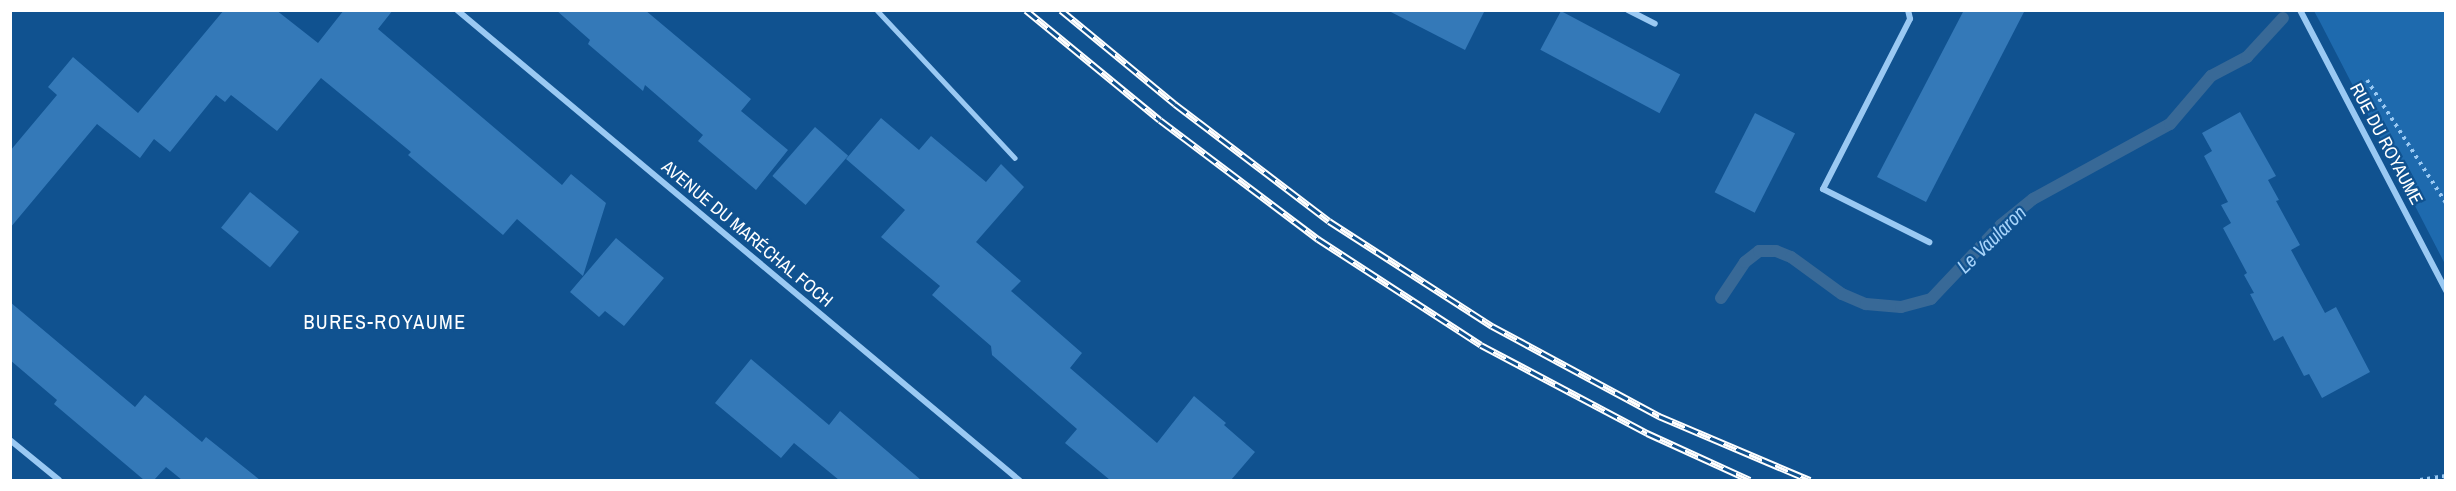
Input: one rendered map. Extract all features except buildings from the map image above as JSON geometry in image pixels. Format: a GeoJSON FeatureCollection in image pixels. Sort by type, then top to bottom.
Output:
{"type":"FeatureCollection","features":[{"type":"Feature","properties":{"kind":"street","name":"AVENUE DU MARÉCHAL FOCH"},"geometry":{"type":"LineString","coordinates":[[457,10],[1019,480]]}},
{"type":"Feature","properties":{"kind":"street"},"geometry":{"type":"LineString","coordinates":[[1629,10],[1656,24]]}},
{"type":"Feature","properties":{"kind":"street"},"geometry":{"type":"LineString","coordinates":[[1908,10],[1910,19],[1823,189],[1929,242]]}},
{"type":"Feature","properties":{"kind":"street","name":"RUE DU ROYAUME"},"geometry":{"type":"LineString","coordinates":[[2300,10],[2314,42],[2436,268],[2445,291]]}},
{"type":"Feature","properties":{"kind":"street"},"geometry":{"type":"LineString","coordinates":[[10,440],[59,480]]}},
{"type":"Feature","properties":{"kind":"lane"},"geometry":{"type":"LineString","coordinates":[[877,10],[1016,158]]}},
{"type":"Feature","properties":{"kind":"path"},"geometry":{"type":"LineString","coordinates":[[2364,75],[2445,203]]}},
{"type":"Feature","properties":{"kind":"path"},"geometry":{"type":"LineString","coordinates":[[2420,480],[2445,476]]}},
{"type":"Feature","properties":{"kind":"shaded area"},"geometry":{"type":"Polygon","coordinates":[[[2314,11],[2445,11],[2445,264],[2320,22],[2314,11]]]}},
{"type":"Feature","properties":{"kind":"waterway","name":"Le Vaularon"},"geometry":{"type":"LineString","coordinates":[[1721,298],[1745,262],[1759,251],[1776,251],[1791,257],[1842,294],[1866,304],[1901,307],[1931,299],[2001,225],[2033,199],[2170,124],[2211,76],[2247,57],[2283,18]]}},
{"type":"Feature","properties":{"kind":"railway"},"geometry":{"type":"LineString","coordinates":[[1026,10],[1160,120],[1318,239],[1481,345],[1647,433],[1750,480]]}},
{"type":"Feature","properties":{"kind":"railway"},"geometry":{"type":"LineString","coordinates":[[1061,10],[1175,104],[1329,221],[1492,326],[1659,416],[1810,480]]}},
{"type":"Feature","properties":{"kind":"district","name":"BURES-ROYAUME"},"geometry":{"type":"Point","coordinates":[385,321]}}]}
